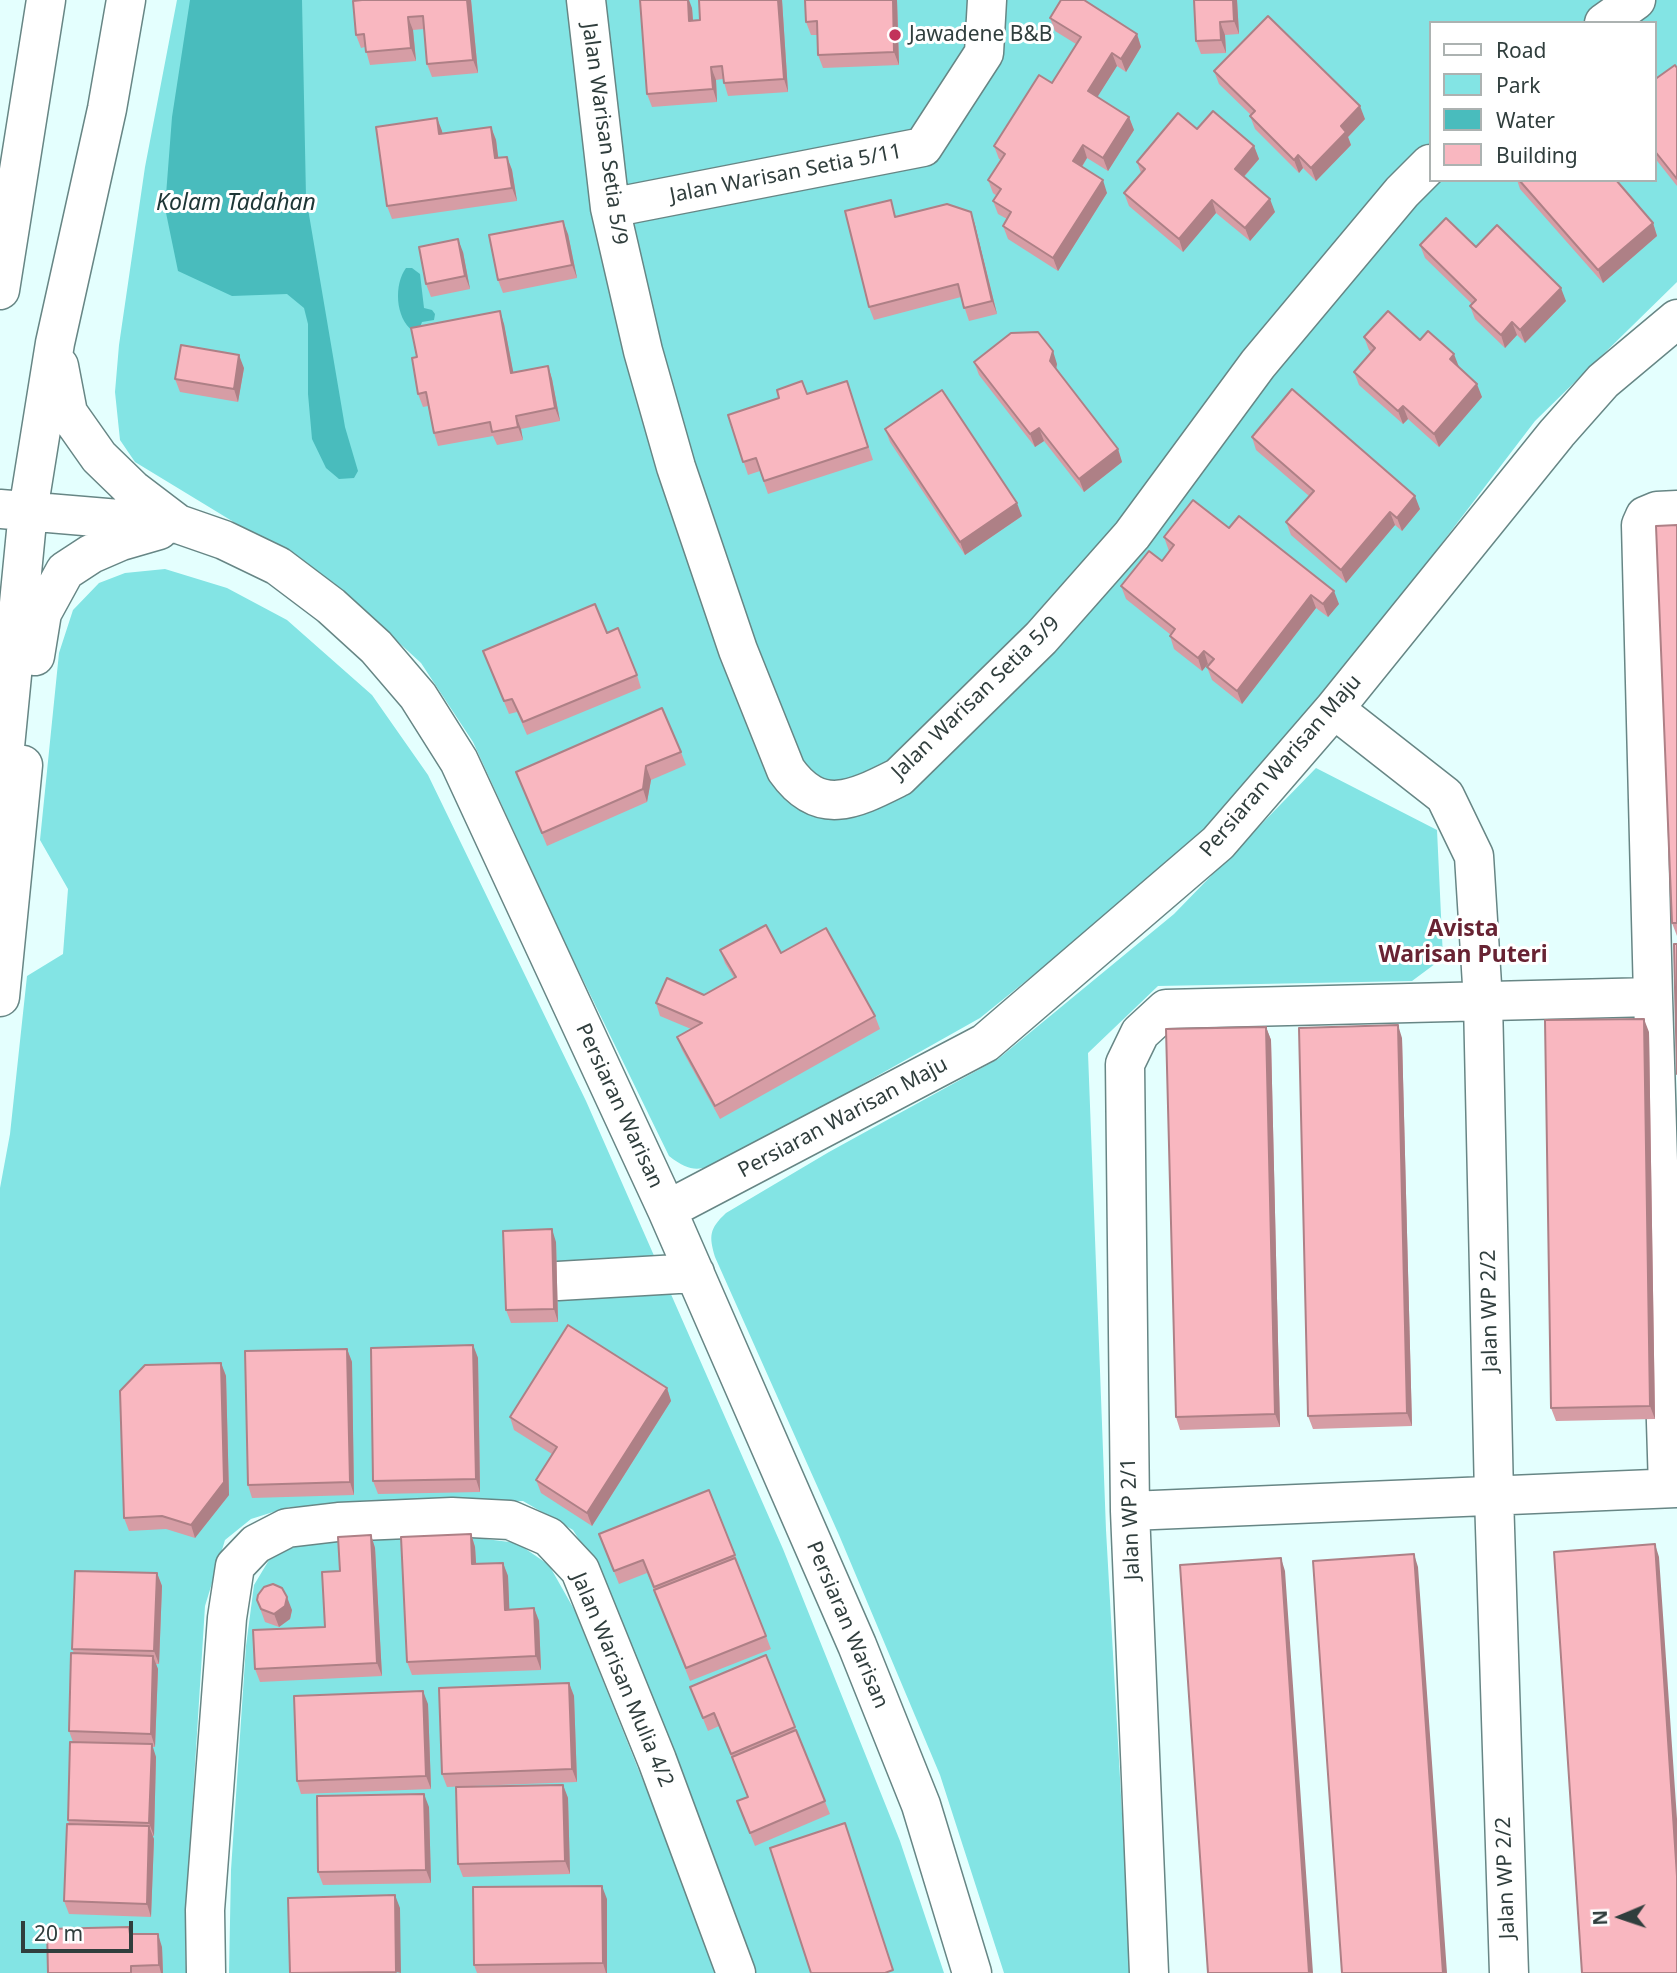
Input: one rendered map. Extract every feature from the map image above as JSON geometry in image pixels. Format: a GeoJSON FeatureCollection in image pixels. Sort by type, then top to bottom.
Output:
{"type":"FeatureCollection","features":[{"type":"Feature","properties":{"kind":"street"},"geometry":{"type":"LineString","coordinates":[[0,290],[46,0]]}},
{"type":"Feature","properties":{"kind":"street"},"geometry":{"type":"LineString","coordinates":[[0,798],[14,510],[55,343],[107,109],[126,0]]}},
{"type":"Feature","properties":{"kind":"street","name":"Jalan Warisan Setia 5/9"},"geometry":{"type":"LineString","coordinates":[[586,0],[610,208],[643,351],[668,441],[738,650],[786,770],[797,786],[812,796],[842,801],[899,777],[1041,638],[1132,535],[1258,364],[1402,192],[1428,166]]}},
{"type":"Feature","properties":{"kind":"street","name":"Jalan Warisan Setia 5/11"},"geometry":{"type":"LineString","coordinates":[[610,208],[923,146],[984,53],[987,0]]}},
{"type":"Feature","properties":{"kind":"street"},"geometry":{"type":"LineString","coordinates":[[1607,21],[1636,0]]}},
{"type":"Feature","properties":{"kind":"street","name":"Persiaran Warisan Maju"},"geometry":{"type":"LineString","coordinates":[[667,1210],[985,1043],[1218,843],[1334,709],[1557,433],[1603,381],[1677,319]]}},
{"type":"Feature","properties":{"kind":"street"},"geometry":{"type":"LineString","coordinates":[[55,343],[68,413],[99,457],[132,489],[178,524]]}},
{"type":"Feature","properties":{"kind":"street","name":"Persiaran Warisan"},"geometry":{"type":"LineString","coordinates":[[14,510],[178,524],[224,540],[278,565],[331,606],[376,647],[418,696],[459,761],[667,1210],[852,1633],[916,1793],[972,1973]]}},
{"type":"Feature","properties":{"kind":"street"},"geometry":{"type":"LineString","coordinates":[[1130,1511],[1673,1488],[1653,996],[1641,525],[1645,516],[1657,511],[1677,510]]}},
{"type":"Feature","properties":{"kind":"street"},"geometry":{"type":"LineString","coordinates":[[0,997],[34,660],[42,612],[65,571],[91,554],[121,541],[178,524]]}},
{"type":"Feature","properties":{"kind":"street","name":"Jalan WP 2/2"},"geometry":{"type":"LineString","coordinates":[[1334,709],[1445,796],[1474,856],[1483,1001],[1494,1496],[1509,1973]]}},
{"type":"Feature","properties":{"kind":"street"},"geometry":{"type":"LineString","coordinates":[[1483,1001],[1653,996]]}},
{"type":"Feature","properties":{"kind":"street","name":"Jalan WP 2/1"},"geometry":{"type":"LineString","coordinates":[[1149,1973],[1130,1511],[1125,1064],[1140,1033],[1166,1009],[1483,1001]]}},
{"type":"Feature","properties":{"kind":"street"},"geometry":{"type":"LineString","coordinates":[[558,1281],[695,1273]]}},
{"type":"Feature","properties":{"kind":"street","name":"Jalan Warisan Mulia 4/2"},"geometry":{"type":"LineString","coordinates":[[206,1973],[205,1910],[227,1618],[235,1566],[256,1544],[287,1528],[338,1522],[452,1517],[510,1520],[549,1537],[580,1570],[657,1760],[736,1973]]}},
{"type":"Feature","properties":{"kind":"green space"},"geometry":{"type":"Polygon","coordinates":[[[177,0],[1677,0],[1677,282],[1535,421],[1403,594],[1264,762],[1192,843],[980,1018],[726,1161],[703,1168],[684,1166],[669,1156],[565,943],[473,742],[421,663],[334,583],[135,462],[120,440],[115,392],[119,345],[145,167],[177,0]]]}},
{"type":"Feature","properties":{"kind":"green space"},"geometry":{"type":"Polygon","coordinates":[[[165,569],[227,588],[287,620],[372,695],[428,775],[586,1101],[783,1549],[900,1841],[944,1973],[756,1973],[684,1775],[607,1585],[573,1530],[523,1501],[289,1507],[251,1519],[225,1540],[205,1606],[185,1924],[186,1973],[0,1973],[0,1188],[10,1134],[27,976],[63,954],[68,889],[40,840],[59,653],[73,610],[99,583],[125,573],[165,569]]]}},
{"type":"Feature","properties":{"kind":"green space"},"geometry":{"type":"Polygon","coordinates":[[[1316,768],[1437,830],[1443,958],[1412,981],[1158,986],[1088,1053],[1106,1530],[1131,1973],[1004,1973],[940,1775],[839,1535],[715,1257],[713,1228],[726,1213],[829,1152],[998,1059],[1174,914],[1316,768]]]}},
{"type":"Feature","properties":{"kind":"green space"},"geometry":{"type":"Polygon","coordinates":[[[470,1537],[517,1543],[549,1565],[575,1611],[669,1846],[715,1973],[229,1973],[231,1870],[246,1646],[254,1585],[269,1560],[290,1548],[337,1540],[470,1537]]]}},
{"type":"Feature","properties":{"kind":"water","name":"Kolam Tadahan"},"geometry":{"type":"Polygon","coordinates":[[[190,0],[302,0],[306,197],[345,427],[358,471],[354,478],[339,479],[326,468],[312,439],[308,394],[308,324],[304,308],[287,294],[232,296],[178,271],[165,208],[172,117],[190,0]]]}},
{"type":"Feature","properties":{"kind":"water"},"geometry":{"type":"Polygon","coordinates":[[[406,268],[412,268],[420,274],[424,308],[435,314],[434,320],[422,322],[419,330],[413,331],[403,318],[398,301],[400,283],[406,268]]]}},
{"type":"Feature","properties":{"kind":"building"},"geometry":{"type":"Polygon","coordinates":[[[467,0],[473,60],[427,64],[423,16],[408,17],[411,48],[366,52],[364,34],[356,35],[353,1],[467,0]]]}},
{"type":"Feature","properties":{"kind":"building"},"geometry":{"type":"Polygon","coordinates":[[[640,0],[688,0],[689,21],[700,20],[699,0],[778,0],[784,79],[724,83],[722,66],[711,67],[713,89],[647,94],[640,0]]]}},
{"type":"Feature","properties":{"kind":"building"},"geometry":{"type":"Polygon","coordinates":[[[805,0],[893,0],[894,52],[818,55],[817,21],[806,22],[805,0]]]}},
{"type":"Feature","properties":{"kind":"building"},"geometry":{"type":"Polygon","coordinates":[[[1061,0],[1084,0],[1137,34],[1121,59],[1112,53],[1088,91],[1129,117],[1103,158],[1083,145],[1073,161],[1103,180],[1053,258],[1003,226],[1011,212],[993,201],[1001,189],[988,180],[1005,154],[994,146],[1039,75],[1052,83],[1081,37],[1050,18],[1061,0]]]}},
{"type":"Feature","properties":{"kind":"building"},"geometry":{"type":"Polygon","coordinates":[[[1194,0],[1233,0],[1234,21],[1220,22],[1221,40],[1196,41],[1194,0]]]}},
{"type":"Feature","properties":{"kind":"building"},"geometry":{"type":"Polygon","coordinates":[[[1268,16],[1360,106],[1341,126],[1346,132],[1311,168],[1298,155],[1294,160],[1250,116],[1255,111],[1214,71],[1268,16]]]}},
{"type":"Feature","properties":{"kind":"building"},"geometry":{"type":"Polygon","coordinates":[[[1675,65],[1677,68],[1677,179],[1656,153],[1656,79],[1675,65]]]}},
{"type":"Feature","properties":{"kind":"building"},"geometry":{"type":"Polygon","coordinates":[[[1213,111],[1254,146],[1235,169],[1270,199],[1245,228],[1212,200],[1179,239],[1124,193],[1145,169],[1137,162],[1178,113],[1197,129],[1213,111]]]}},
{"type":"Feature","properties":{"kind":"building"},"geometry":{"type":"Polygon","coordinates":[[[437,118],[439,134],[491,127],[495,158],[507,157],[512,188],[387,206],[376,127],[437,118]]]}},
{"type":"Feature","properties":{"kind":"building"},"geometry":{"type":"Polygon","coordinates":[[[1521,182],[1618,182],[1653,223],[1598,270],[1521,182]]]}},
{"type":"Feature","properties":{"kind":"building"},"geometry":{"type":"Polygon","coordinates":[[[891,200],[895,217],[947,204],[971,212],[992,301],[964,308],[958,284],[869,307],[845,211],[891,200]]]}},
{"type":"Feature","properties":{"kind":"building"},"geometry":{"type":"Polygon","coordinates":[[[1446,218],[1476,247],[1497,225],[1561,288],[1520,330],[1512,322],[1501,335],[1470,306],[1476,300],[1420,245],[1446,218]]]}},
{"type":"Feature","properties":{"kind":"building"},"geometry":{"type":"Polygon","coordinates":[[[563,221],[572,265],[498,280],[489,235],[563,221]]]}},
{"type":"Feature","properties":{"kind":"building"},"geometry":{"type":"Polygon","coordinates":[[[458,239],[465,276],[426,284],[419,247],[458,239]]]}},
{"type":"Feature","properties":{"kind":"building"},"geometry":{"type":"Polygon","coordinates":[[[500,311],[511,373],[548,366],[555,408],[516,416],[518,427],[492,432],[490,422],[434,433],[426,392],[418,394],[412,358],[417,357],[411,328],[500,311]]]}},
{"type":"Feature","properties":{"kind":"building"},"geometry":{"type":"Polygon","coordinates":[[[1388,311],[1420,340],[1428,331],[1454,354],[1450,359],[1477,384],[1434,434],[1403,406],[1398,411],[1354,372],[1375,348],[1364,337],[1388,311]]]}},
{"type":"Feature","properties":{"kind":"building"},"geometry":{"type":"Polygon","coordinates":[[[1038,332],[1053,351],[1050,361],[1118,449],[1079,479],[1039,428],[1030,434],[974,362],[1011,333],[1038,332]]]}},
{"type":"Feature","properties":{"kind":"building"},"geometry":{"type":"Polygon","coordinates":[[[181,345],[239,355],[234,389],[175,379],[181,345]]]}},
{"type":"Feature","properties":{"kind":"building"},"geometry":{"type":"Polygon","coordinates":[[[802,381],[807,394],[847,381],[868,447],[764,481],[756,458],[743,462],[728,415],[779,398],[777,390],[802,381]]]}},
{"type":"Feature","properties":{"kind":"building"},"geometry":{"type":"Polygon","coordinates":[[[1292,389],[1415,496],[1397,518],[1390,512],[1341,570],[1286,522],[1314,491],[1252,437],[1292,389]]]}},
{"type":"Feature","properties":{"kind":"building"},"geometry":{"type":"Polygon","coordinates":[[[942,390],[1017,503],[960,542],[885,429],[942,390]]]}},
{"type":"Feature","properties":{"kind":"building"},"geometry":{"type":"Polygon","coordinates":[[[1193,500],[1229,528],[1239,516],[1334,591],[1323,604],[1311,595],[1237,691],[1207,667],[1214,659],[1204,651],[1198,658],[1170,636],[1175,629],[1121,586],[1149,551],[1162,561],[1174,545],[1164,537],[1193,500]]]}},
{"type":"Feature","properties":{"kind":"building"},"geometry":{"type":"Polygon","coordinates":[[[1677,525],[1677,923],[1672,923],[1656,526],[1677,525]]]}},
{"type":"Feature","properties":{"kind":"building"},"geometry":{"type":"Polygon","coordinates":[[[595,604],[607,633],[618,628],[637,675],[523,722],[512,699],[504,701],[483,651],[595,604]]]}},
{"type":"Feature","properties":{"kind":"building"},"geometry":{"type":"Polygon","coordinates":[[[662,708],[681,752],[646,766],[643,789],[542,833],[516,772],[662,708]]]}},
{"type":"Feature","properties":{"kind":"building"},"geometry":{"type":"Polygon","coordinates":[[[766,925],[781,953],[826,928],[875,1016],[715,1106],[677,1037],[702,1023],[656,1003],[667,978],[704,995],[736,977],[720,950],[766,925]]]}},
{"type":"Feature","properties":{"kind":"building"},"geometry":{"type":"Polygon","coordinates":[[[1674,944],[1677,944],[1677,1074],[1674,944]]]}},
{"type":"Feature","properties":{"kind":"building"},"geometry":{"type":"Polygon","coordinates":[[[1644,1019],[1650,1406],[1551,1408],[1545,1020],[1644,1019]]]}},
{"type":"Feature","properties":{"kind":"building"},"geometry":{"type":"Polygon","coordinates":[[[1398,1025],[1407,1413],[1308,1416],[1299,1028],[1398,1025]]]}},
{"type":"Feature","properties":{"kind":"building"},"geometry":{"type":"Polygon","coordinates":[[[1266,1027],[1275,1414],[1176,1417],[1166,1029],[1266,1027]]]}},
{"type":"Feature","properties":{"kind":"building"},"geometry":{"type":"Polygon","coordinates":[[[552,1229],[554,1309],[506,1310],[503,1231],[552,1229]]]}},
{"type":"Feature","properties":{"kind":"building"},"geometry":{"type":"Polygon","coordinates":[[[568,1325],[667,1388],[587,1513],[536,1480],[557,1447],[510,1417],[568,1325]]]}},
{"type":"Feature","properties":{"kind":"building"},"geometry":{"type":"Polygon","coordinates":[[[473,1345],[476,1479],[373,1481],[371,1348],[473,1345]]]}},
{"type":"Feature","properties":{"kind":"building"},"geometry":{"type":"Polygon","coordinates":[[[347,1349],[350,1482],[248,1485],[245,1351],[347,1349]]]}},
{"type":"Feature","properties":{"kind":"building"},"geometry":{"type":"Polygon","coordinates":[[[221,1363],[224,1482],[191,1525],[162,1516],[124,1518],[120,1391],[145,1365],[221,1363]]]}},
{"type":"Feature","properties":{"kind":"building"},"geometry":{"type":"Polygon","coordinates":[[[709,1490],[735,1555],[654,1587],[643,1560],[614,1571],[599,1534],[709,1490]]]}},
{"type":"Feature","properties":{"kind":"building"},"geometry":{"type":"Polygon","coordinates":[[[471,1534],[472,1564],[503,1563],[505,1610],[534,1608],[536,1656],[407,1662],[401,1537],[471,1534]]]}},
{"type":"Feature","properties":{"kind":"building"},"geometry":{"type":"Polygon","coordinates":[[[371,1535],[377,1663],[255,1669],[253,1630],[325,1627],[322,1572],[340,1571],[338,1537],[371,1535]]]}},
{"type":"Feature","properties":{"kind":"building"},"geometry":{"type":"Polygon","coordinates":[[[1655,1544],[1677,1876],[1677,1973],[1582,1973],[1554,1552],[1655,1544]]]}},
{"type":"Feature","properties":{"kind":"building"},"geometry":{"type":"Polygon","coordinates":[[[1414,1554],[1443,1973],[1342,1973],[1313,1561],[1414,1554]]]}},
{"type":"Feature","properties":{"kind":"building"},"geometry":{"type":"Polygon","coordinates":[[[735,1558],[766,1636],[686,1668],[654,1590],[735,1558]]]}},
{"type":"Feature","properties":{"kind":"building"},"geometry":{"type":"Polygon","coordinates":[[[1281,1558],[1309,1973],[1208,1973],[1180,1565],[1281,1558]]]}},
{"type":"Feature","properties":{"kind":"building"},"geometry":{"type":"Polygon","coordinates":[[[75,1571],[157,1573],[154,1651],[72,1649],[75,1571]]]}},
{"type":"Feature","properties":{"kind":"building"},"geometry":{"type":"Polygon","coordinates":[[[273,1584],[282,1588],[287,1597],[285,1606],[274,1614],[261,1609],[257,1600],[264,1587],[273,1584]]]}},
{"type":"Feature","properties":{"kind":"building"},"geometry":{"type":"Polygon","coordinates":[[[71,1653],[153,1656],[151,1734],[69,1731],[71,1653]]]}},
{"type":"Feature","properties":{"kind":"building"},"geometry":{"type":"Polygon","coordinates":[[[766,1655],[795,1727],[731,1754],[714,1713],[703,1718],[690,1687],[766,1655]]]}},
{"type":"Feature","properties":{"kind":"building"},"geometry":{"type":"Polygon","coordinates":[[[569,1683],[572,1769],[442,1774],[439,1688],[569,1683]]]}},
{"type":"Feature","properties":{"kind":"building"},"geometry":{"type":"Polygon","coordinates":[[[423,1691],[426,1776],[297,1781],[294,1696],[423,1691]]]}},
{"type":"Feature","properties":{"kind":"building"},"geometry":{"type":"Polygon","coordinates":[[[796,1730],[825,1801],[750,1833],[737,1801],[748,1797],[732,1757],[796,1730]]]}},
{"type":"Feature","properties":{"kind":"building"},"geometry":{"type":"Polygon","coordinates":[[[70,1742],[152,1744],[149,1823],[68,1820],[70,1742]]]}},
{"type":"Feature","properties":{"kind":"building"},"geometry":{"type":"Polygon","coordinates":[[[563,1785],[565,1861],[458,1864],[456,1787],[563,1785]]]}},
{"type":"Feature","properties":{"kind":"building"},"geometry":{"type":"Polygon","coordinates":[[[424,1794],[426,1870],[318,1872],[317,1796],[424,1794]]]}},
{"type":"Feature","properties":{"kind":"building"},"geometry":{"type":"Polygon","coordinates":[[[845,1823],[893,1970],[885,1973],[811,1973],[770,1848],[845,1823]]]}},
{"type":"Feature","properties":{"kind":"building"},"geometry":{"type":"Polygon","coordinates":[[[67,1824],[149,1826],[147,1904],[64,1901],[67,1824]]]}},
{"type":"Feature","properties":{"kind":"building"},"geometry":{"type":"Polygon","coordinates":[[[602,1886],[603,1963],[474,1965],[473,1887],[602,1886]]]}},
{"type":"Feature","properties":{"kind":"building"},"geometry":{"type":"Polygon","coordinates":[[[395,1895],[396,1972],[290,1973],[288,1898],[395,1895]]]}},
{"type":"Feature","properties":{"kind":"building"},"geometry":{"type":"Polygon","coordinates":[[[129,1927],[130,1934],[158,1934],[159,1965],[131,1966],[131,1973],[48,1973],[47,1929],[129,1927]]]}},
{"type":"Feature","properties":{"kind":"place","name":"Jawadene B&B"},"geometry":{"type":"Point","coordinates":[895,35]}},
{"type":"Feature","properties":{"kind":"district","name":"Avista Warisan Puteri"},"geometry":{"type":"Point","coordinates":[1463,942]}}]}
